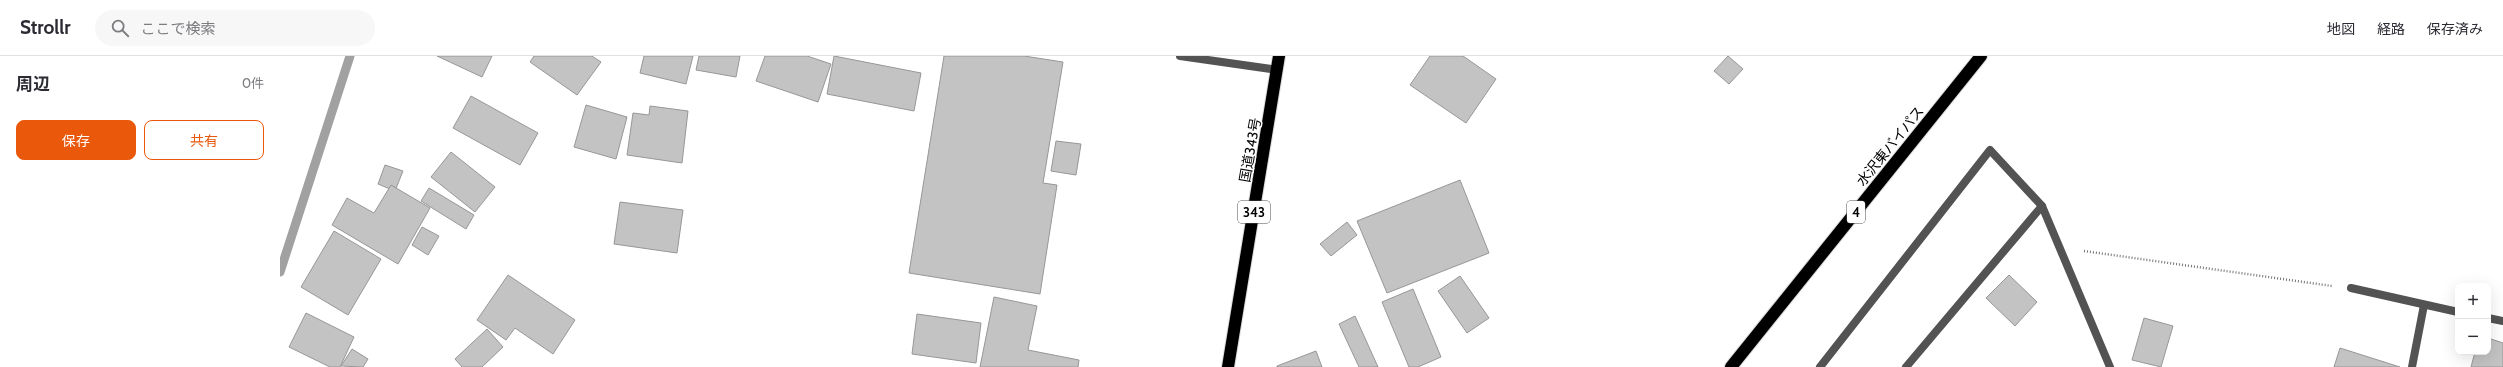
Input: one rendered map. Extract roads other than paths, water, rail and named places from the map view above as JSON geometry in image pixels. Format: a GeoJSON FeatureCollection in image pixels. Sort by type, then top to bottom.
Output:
{"type":"FeatureCollection","features":[{"type":"Feature","properties":{"kind":"highway","name":"国道343号"},"geometry":{"type":"LineString","coordinates":[[1228,367],[1278,70],[1279,56]]}},
{"type":"Feature","properties":{"kind":"highway","name":"水沢東バイパス"},"geometry":{"type":"LineString","coordinates":[[1731,367],[1981,56]]}},
{"type":"Feature","properties":{"kind":"street"},"geometry":{"type":"LineString","coordinates":[[1180,56],[1278,70]]}},
{"type":"Feature","properties":{"kind":"street"},"geometry":{"type":"LineString","coordinates":[[1820,367],[1990,150],[2042,206],[2110,367]]}},
{"type":"Feature","properties":{"kind":"street"},"geometry":{"type":"LineString","coordinates":[[1906,367],[2042,206]]}},
{"type":"Feature","properties":{"kind":"street"},"geometry":{"type":"LineString","coordinates":[[2351,288],[2455,311]]}},
{"type":"Feature","properties":{"kind":"street"},"geometry":{"type":"LineString","coordinates":[[2412,367],[2424,305]]}},
{"type":"Feature","properties":{"kind":"street"},"geometry":{"type":"LineString","coordinates":[[2491,319],[2503,321]]}},
{"type":"Feature","properties":{"kind":"waterway"},"geometry":{"type":"LineString","coordinates":[[280,272],[350,56]]}}]}
